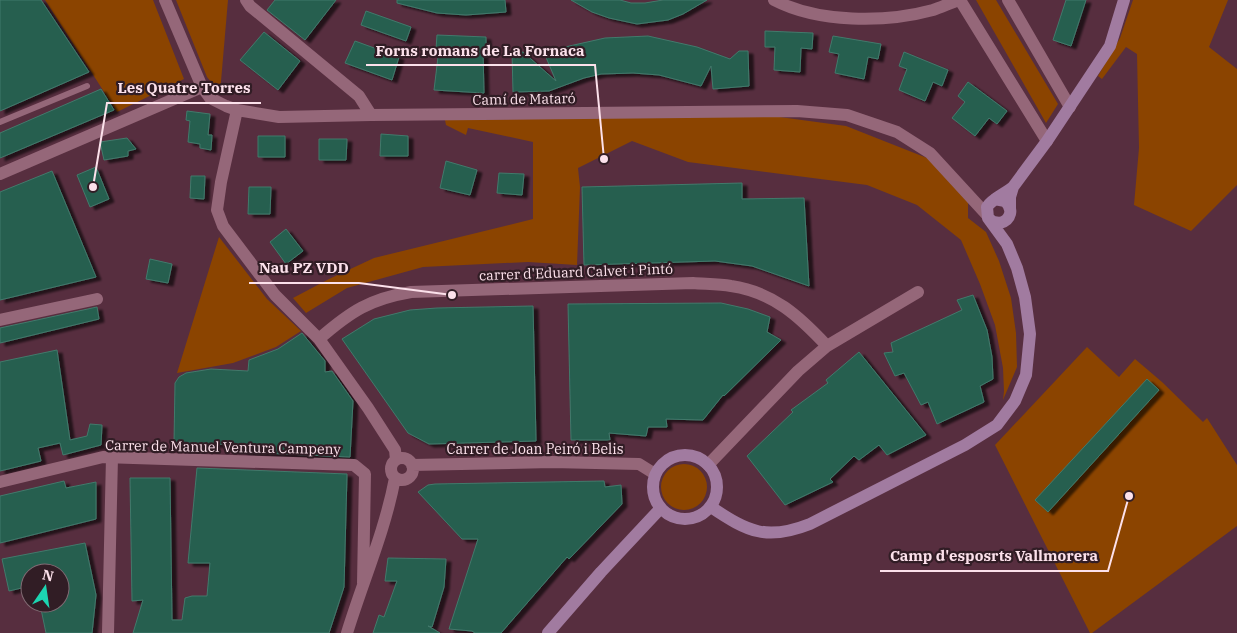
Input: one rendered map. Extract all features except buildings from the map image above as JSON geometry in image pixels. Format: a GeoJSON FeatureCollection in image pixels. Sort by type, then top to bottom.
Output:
{"type":"FeatureCollection","features":[{"type":"Feature","properties":{"kind":"street","name":"Camí de Mataró"},"geometry":{"type":"LineString","coordinates":[[165,0],[202,87],[210,98],[237,110],[279,117],[797,111],[847,115],[897,132],[930,153],[987,216]]}},
{"type":"Feature","properties":{"kind":"street"},"geometry":{"type":"LineString","coordinates":[[246,0],[250,6],[360,96],[371,115]]}},
{"type":"Feature","properties":{"kind":"street"},"geometry":{"type":"LineString","coordinates":[[774,0],[809,13],[848,19],[896,16],[933,10],[959,0],[1047,141]]}},
{"type":"Feature","properties":{"kind":"street"},"geometry":{"type":"LineString","coordinates":[[1008,0],[1070,107]]}},
{"type":"Feature","properties":{"kind":"street"},"geometry":{"type":"LineString","coordinates":[[1007,244],[1010,197],[1014,187],[1110,46],[1124,0]]}},
{"type":"Feature","properties":{"kind":"street"},"geometry":{"type":"LineString","coordinates":[[0,174],[202,87]]}},
{"type":"Feature","properties":{"kind":"street"},"geometry":{"type":"LineString","coordinates":[[237,110],[221,182],[217,210],[223,226],[276,295],[319,339],[395,450],[396,460]]}},
{"type":"Feature","properties":{"kind":"street","name":"Camí de Mataró"},"geometry":{"type":"LineString","coordinates":[[958,183],[994,200]]}},
{"type":"Feature","properties":{"kind":"street"},"geometry":{"type":"LineString","coordinates":[[711,507],[752,530],[781,533],[795,530],[964,445],[997,425],[1015,401],[1026,375],[1030,334],[1025,297],[1017,268],[1007,244],[987,216],[987,207],[1014,187]]}},
{"type":"Feature","properties":{"kind":"street"},"geometry":{"type":"LineString","coordinates":[[994,200],[1004,201],[1009,213]]}},
{"type":"Feature","properties":{"kind":"street"},"geometry":{"type":"LineString","coordinates":[[987,216],[993,222],[1000,223],[1009,213]]}},
{"type":"Feature","properties":{"kind":"street","name":"carrer d'Eduard Calvet i Pintó"},"geometry":{"type":"LineString","coordinates":[[319,339],[337,323],[363,306],[388,296],[412,292],[693,283],[732,286],[766,296],[792,311],[827,346]]}},
{"type":"Feature","properties":{"kind":"street"},"geometry":{"type":"LineString","coordinates":[[708,464],[798,371],[827,346],[918,292]]}},
{"type":"Feature","properties":{"kind":"street"},"geometry":{"type":"LineString","coordinates":[[0,320],[97,299]]}},
{"type":"Feature","properties":{"kind":"street"},"geometry":{"type":"LineString","coordinates":[[680,455],[691,455],[708,464],[714,474],[717,485],[716,496],[711,507],[703,515],[686,520],[669,516],[660,510],[654,500],[652,485],[655,474],[661,464],[680,455]]}},
{"type":"Feature","properties":{"kind":"street","name":"Carrer de Manuel Ventura Campeny"},"geometry":{"type":"LineString","coordinates":[[0,482],[103,457],[354,465],[365,474],[363,583]]}},
{"type":"Feature","properties":{"kind":"street"},"geometry":{"type":"LineString","coordinates":[[108,633],[112,457]]}},
{"type":"Feature","properties":{"kind":"street"},"geometry":{"type":"LineString","coordinates":[[347,633],[389,509],[395,478],[391,466],[396,460],[404,458],[410,462],[413,471],[409,477],[403,480],[395,478]]}},
{"type":"Feature","properties":{"kind":"street","name":"Carrer de Joan Peiró i Belis"},"geometry":{"type":"LineString","coordinates":[[412,465],[552,462],[639,464],[655,474]]}},
{"type":"Feature","properties":{"kind":"street"},"geometry":{"type":"LineString","coordinates":[[548,633],[601,572],[660,510]]}},
{"type":"Feature","properties":{"kind":"lane"},"geometry":{"type":"LineString","coordinates":[[0,122],[87,86]]}},
{"type":"Feature","properties":{"kind":"shaded area"},"geometry":{"type":"Polygon","coordinates":[[[45,0],[153,0],[184,79],[117,112],[45,0]]]}},
{"type":"Feature","properties":{"kind":"shaded area"},"geometry":{"type":"Polygon","coordinates":[[[176,0],[228,0],[220,93],[207,77],[176,0]]]}},
{"type":"Feature","properties":{"kind":"shaded area"},"geometry":{"type":"Polygon","coordinates":[[[976,0],[996,0],[1058,104],[1046,123],[976,0]]]}},
{"type":"Feature","properties":{"kind":"shaded area"},"geometry":{"type":"Polygon","coordinates":[[[1133,0],[1228,0],[1209,47],[1237,69],[1237,185],[1191,231],[1134,205],[1139,148],[1137,54],[1126,47],[1102,79],[1098,76],[1120,38],[1133,0]]]}},
{"type":"Feature","properties":{"kind":"shaded area"},"geometry":{"type":"Polygon","coordinates":[[[765,115],[846,126],[927,158],[968,197],[968,218],[986,232],[999,261],[1011,298],[1016,333],[1017,367],[1003,400],[1003,368],[995,325],[961,240],[917,205],[867,185],[688,162],[632,141],[578,168],[580,187],[577,265],[528,262],[423,267],[347,288],[306,313],[293,298],[374,258],[533,219],[533,142],[468,128],[466,135],[446,125],[445,120],[765,115]]]}},
{"type":"Feature","properties":{"kind":"shaded area"},"geometry":{"type":"Polygon","coordinates":[[[219,237],[267,299],[301,331],[276,347],[233,363],[177,373],[219,237]]]}},
{"type":"Feature","properties":{"kind":"shaded area"},"geometry":{"type":"Polygon","coordinates":[[[1087,347],[1119,377],[1135,359],[1203,422],[1207,418],[1237,465],[1237,526],[1092,633],[1090,633],[995,445],[1087,347]]]}},
{"type":"Feature","properties":{"kind":"shaded area"},"geometry":{"type":"Polygon","coordinates":[[[679,464],[689,464],[703,474],[707,487],[703,500],[697,506],[689,510],[679,510],[665,500],[661,492],[661,482],[671,468],[679,464]]]}},
{"type":"Feature","properties":{"kind":"place","name":"Forns romans de La Fornaca"},"geometry":{"type":"Point","coordinates":[604,159]}},
{"type":"Feature","properties":{"kind":"place","name":"Les Quatre Torres"},"geometry":{"type":"Point","coordinates":[93,187]}},
{"type":"Feature","properties":{"kind":"place","name":"Nau PZ VDD"},"geometry":{"type":"Point","coordinates":[452,295]}},
{"type":"Feature","properties":{"kind":"place","name":"Camp d'esposrts Vallmorera"},"geometry":{"type":"Point","coordinates":[1129,496]}}]}
